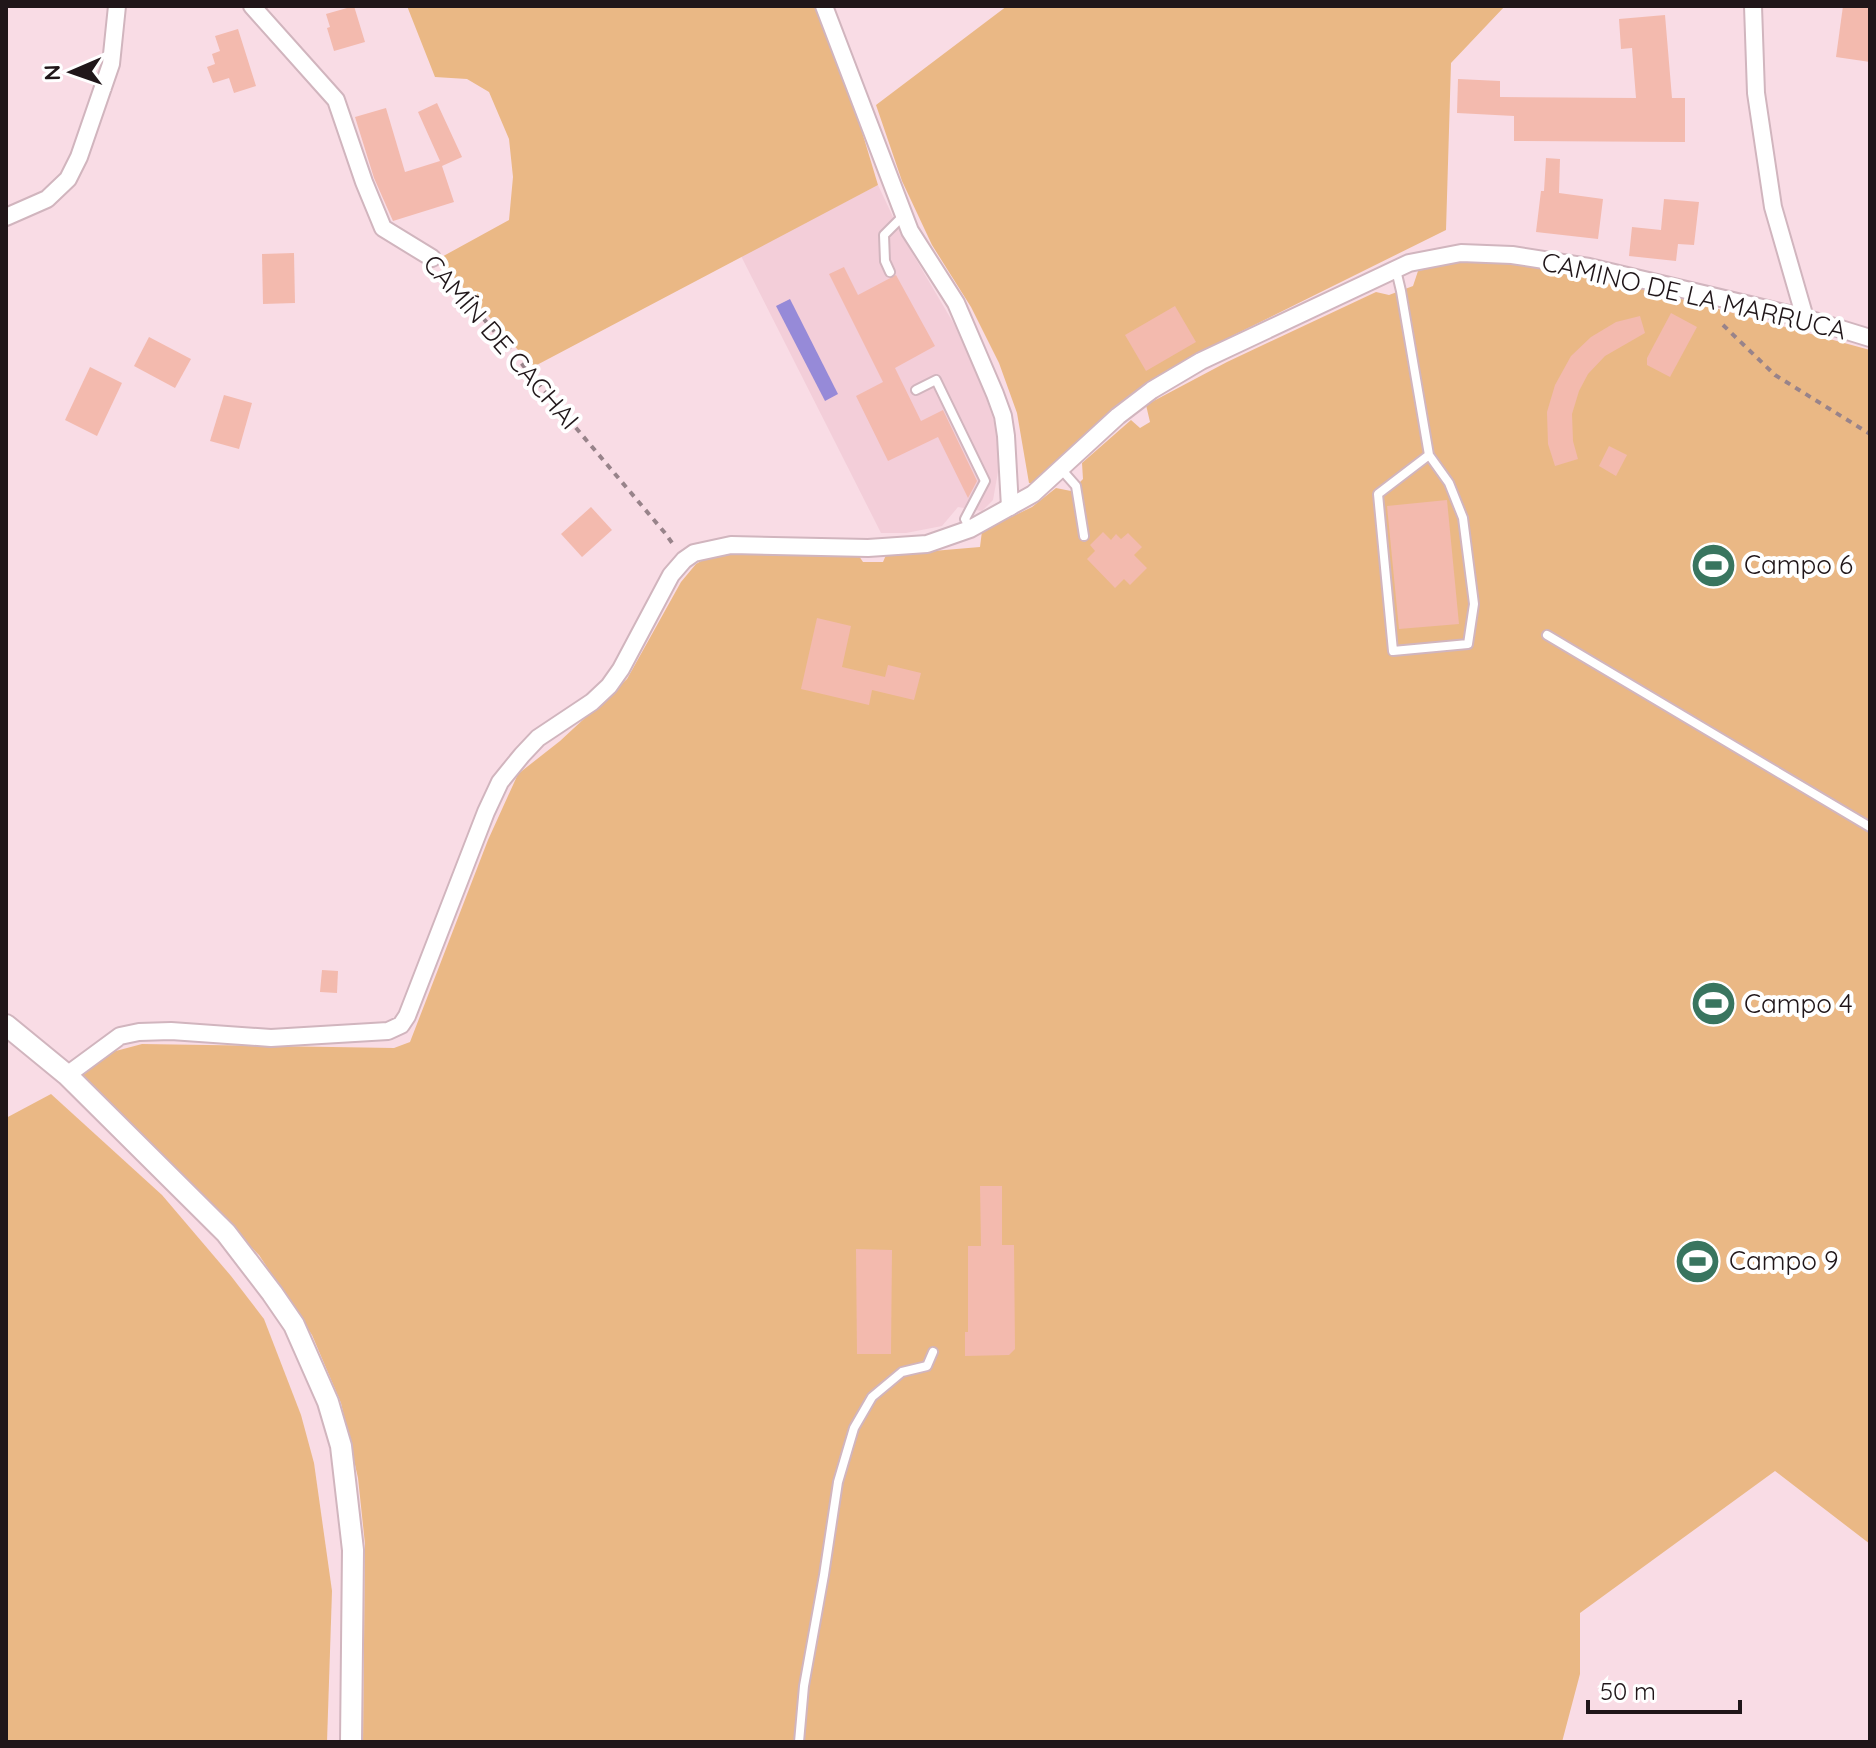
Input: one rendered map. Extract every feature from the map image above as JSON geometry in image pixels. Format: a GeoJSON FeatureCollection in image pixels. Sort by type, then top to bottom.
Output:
{"type":"FeatureCollection","features":[{"type":"Feature","properties":{"kind":"street"},"geometry":{"type":"LineString","coordinates":[[6,217],[47,199],[68,179],[79,157],[111,64],[117,6]]}},
{"type":"Feature","properties":{"kind":"street","name":"CAMÍN DE CACHAI"},"geometry":{"type":"LineString","coordinates":[[252,6],[336,100],[383,228],[432,258]]}},
{"type":"Feature","properties":{"kind":"street"},"geometry":{"type":"LineString","coordinates":[[824,6],[903,216],[956,303],[999,405],[1006,436],[1010,507]]}},
{"type":"Feature","properties":{"kind":"street"},"geometry":{"type":"LineString","coordinates":[[1753,6],[1756,93],[1771,193],[1805,318]]}},
{"type":"Feature","properties":{"kind":"street","name":"CAMINO DE LA MARRUCA"},"geometry":{"type":"LineString","coordinates":[[684,560],[694,553],[731,545],[868,548],[927,544],[970,529],[1033,494],[1118,416],[1152,390],[1201,361],[1409,263],[1461,253],[1512,255],[1589,267],[1805,318],[1870,338]]}},
{"type":"Feature","properties":{"kind":"street"},"geometry":{"type":"LineString","coordinates":[[67,1075],[120,1036],[139,1032],[171,1031],[271,1038],[388,1031],[401,1025],[500,782],[538,738],[592,702],[609,686],[671,575],[684,560]]}},
{"type":"Feature","properties":{"kind":"street"},"geometry":{"type":"LineString","coordinates":[[6,1025],[67,1075],[226,1233],[294,1325],[328,1402],[341,1446],[353,1550],[351,1742]]}},
{"type":"Feature","properties":{"kind":"lane"},"geometry":{"type":"LineString","coordinates":[[890,272],[885,261],[884,235],[903,216]]}},
{"type":"Feature","properties":{"kind":"lane"},"geometry":{"type":"LineString","coordinates":[[1396,269],[1429,455],[1449,483],[1463,518],[1474,604],[1468,644],[1393,651],[1378,494],[1429,455]]}},
{"type":"Feature","properties":{"kind":"lane"},"geometry":{"type":"LineString","coordinates":[[916,390],[936,380],[985,481],[965,519],[970,529]]}},
{"type":"Feature","properties":{"kind":"lane"},"geometry":{"type":"LineString","coordinates":[[1061,469],[1076,486],[1084,536]]}},
{"type":"Feature","properties":{"kind":"lane"},"geometry":{"type":"LineString","coordinates":[[1547,635],[1870,827]]}},
{"type":"Feature","properties":{"kind":"lane"},"geometry":{"type":"LineString","coordinates":[[799,1742],[804,1686],[838,1482],[854,1428],[872,1397],[902,1372],[927,1366],[933,1352]]}},
{"type":"Feature","properties":{"kind":"path","name":"CAMÍN DE CACHAI"},"geometry":{"type":"LineString","coordinates":[[432,258],[655,521],[684,560]]}},
{"type":"Feature","properties":{"kind":"path"},"geometry":{"type":"LineString","coordinates":[[1723,325],[1775,375],[1870,434]]}},
{"type":"Feature","properties":{"kind":"shaded area"},"geometry":{"type":"Polygon","coordinates":[[[407,6],[819,6],[878,185],[533,367],[438,259],[509,220],[513,177],[509,139],[489,92],[467,79],[435,77],[407,6]]]}},
{"type":"Feature","properties":{"kind":"shaded area"},"geometry":{"type":"Polygon","coordinates":[[[1007,6],[1505,6],[1451,63],[1446,230],[1234,335],[1144,387],[1037,483],[1029,483],[1017,413],[999,363],[971,307],[932,245],[902,181],[876,105],[1007,6]]]}},
{"type":"Feature","properties":{"kind":"shaded area"},"geometry":{"type":"Polygon","coordinates":[[[878,185],[901,234],[954,324],[982,386],[996,427],[1001,455],[993,500],[982,511],[958,507],[942,526],[906,533],[881,533],[741,256],[878,185]]]}},
{"type":"Feature","properties":{"kind":"shaded area"},"geometry":{"type":"Polygon","coordinates":[[[1464,260],[1544,264],[1582,272],[1870,350],[1870,1544],[1775,1471],[1580,1613],[1580,1674],[1562,1742],[363,1742],[365,1544],[358,1478],[341,1403],[312,1335],[259,1255],[83,1075],[112,1052],[142,1044],[394,1048],[410,1042],[488,840],[518,774],[560,741],[627,679],[681,582],[696,564],[711,555],[727,553],[859,556],[863,562],[883,562],[886,555],[980,547],[982,531],[1032,507],[1056,488],[1071,491],[1083,479],[1082,463],[1131,420],[1140,428],[1150,422],[1146,405],[1227,362],[1376,292],[1389,295],[1413,286],[1418,271],[1464,260]]]}},
{"type":"Feature","properties":{"kind":"shaded area"},"geometry":{"type":"Polygon","coordinates":[[[790,299],[838,394],[825,401],[776,306],[790,299]]]}},
{"type":"Feature","properties":{"kind":"shaded area"},"geometry":{"type":"Polygon","coordinates":[[[51,1094],[162,1195],[264,1319],[301,1415],[314,1463],[332,1591],[327,1742],[6,1742],[6,1118],[51,1094]]]}},
{"type":"Feature","properties":{"kind":"building"},"geometry":{"type":"Polygon","coordinates":[[[354,6],[365,42],[334,51],[326,14],[354,6]]]}},
{"type":"Feature","properties":{"kind":"building"},"geometry":{"type":"Polygon","coordinates":[[[1843,6],[1870,6],[1870,62],[1836,57],[1843,6]]]}},
{"type":"Feature","properties":{"kind":"building"},"geometry":{"type":"Polygon","coordinates":[[[1665,15],[1672,98],[1685,98],[1685,142],[1514,141],[1514,116],[1457,113],[1458,79],[1500,81],[1500,97],[1636,98],[1632,48],[1621,49],[1619,19],[1665,15]]]}},
{"type":"Feature","properties":{"kind":"building"},"geometry":{"type":"Polygon","coordinates":[[[238,29],[256,86],[234,93],[229,78],[213,83],[207,67],[215,64],[212,54],[220,51],[215,36],[238,29]]]}},
{"type":"Feature","properties":{"kind":"building"},"geometry":{"type":"Polygon","coordinates":[[[437,103],[462,157],[442,166],[454,202],[393,221],[374,178],[355,117],[386,108],[405,172],[440,161],[418,112],[437,103]]]}},
{"type":"Feature","properties":{"kind":"building"},"geometry":{"type":"Polygon","coordinates":[[[1546,158],[1560,159],[1559,193],[1603,199],[1598,239],[1536,232],[1541,191],[1544,191],[1546,158]]]}},
{"type":"Feature","properties":{"kind":"building"},"geometry":{"type":"Polygon","coordinates":[[[1664,199],[1699,202],[1694,245],[1678,244],[1676,261],[1629,256],[1632,227],[1661,230],[1664,199]]]}},
{"type":"Feature","properties":{"kind":"building"},"geometry":{"type":"Polygon","coordinates":[[[294,253],[295,303],[263,304],[262,254],[294,253]]]}},
{"type":"Feature","properties":{"kind":"building"},"geometry":{"type":"Polygon","coordinates":[[[844,267],[858,295],[896,275],[935,346],[895,368],[921,421],[943,410],[977,481],[968,498],[938,437],[888,461],[856,396],[883,382],[829,274],[844,267]]]}},
{"type":"Feature","properties":{"kind":"building"},"geometry":{"type":"Polygon","coordinates":[[[1175,306],[1196,342],[1146,371],[1125,335],[1175,306]]]}},
{"type":"Feature","properties":{"kind":"building"},"geometry":{"type":"Polygon","coordinates":[[[1671,313],[1697,327],[1670,377],[1647,365],[1647,358],[1671,313]]]}},
{"type":"Feature","properties":{"kind":"building"},"geometry":{"type":"Polygon","coordinates":[[[1640,316],[1645,333],[1605,356],[1588,374],[1572,414],[1573,441],[1578,459],[1555,466],[1548,444],[1547,412],[1555,385],[1571,356],[1591,337],[1616,322],[1640,316]]]}},
{"type":"Feature","properties":{"kind":"building"},"geometry":{"type":"Polygon","coordinates":[[[149,337],[191,359],[175,388],[134,366],[149,337]]]}},
{"type":"Feature","properties":{"kind":"building"},"geometry":{"type":"Polygon","coordinates":[[[90,367],[122,383],[97,436],[65,420],[90,367]]]}},
{"type":"Feature","properties":{"kind":"building"},"geometry":{"type":"Polygon","coordinates":[[[224,395],[252,403],[239,449],[210,441],[224,395]]]}},
{"type":"Feature","properties":{"kind":"building"},"geometry":{"type":"Polygon","coordinates":[[[1609,446],[1627,455],[1616,476],[1599,466],[1609,446]]]}},
{"type":"Feature","properties":{"kind":"building"},"geometry":{"type":"Polygon","coordinates":[[[1447,500],[1459,624],[1399,629],[1387,506],[1447,500]]]}},
{"type":"Feature","properties":{"kind":"building"},"geometry":{"type":"Polygon","coordinates":[[[591,507],[612,530],[582,557],[561,534],[591,507]]]}},
{"type":"Feature","properties":{"kind":"building"},"geometry":{"type":"Polygon","coordinates":[[[1103,532],[1111,540],[1116,534],[1121,539],[1128,533],[1142,547],[1134,555],[1147,568],[1130,585],[1124,579],[1115,588],[1087,559],[1095,551],[1090,545],[1103,532]]]}},
{"type":"Feature","properties":{"kind":"building"},"geometry":{"type":"Polygon","coordinates":[[[817,618],[851,626],[842,667],[885,677],[888,665],[921,673],[914,700],[872,690],[869,705],[801,689],[817,618]]]}},
{"type":"Feature","properties":{"kind":"building"},"geometry":{"type":"Polygon","coordinates":[[[322,970],[338,971],[337,993],[320,992],[322,970]]]}},
{"type":"Feature","properties":{"kind":"building"},"geometry":{"type":"Polygon","coordinates":[[[980,1186],[1002,1186],[1002,1245],[1014,1245],[1015,1349],[1009,1355],[965,1356],[968,1246],[981,1246],[980,1186]]]}},
{"type":"Feature","properties":{"kind":"building"},"geometry":{"type":"Polygon","coordinates":[[[856,1249],[892,1250],[891,1354],[857,1354],[856,1249]]]}},
{"type":"Feature","properties":{"kind":"place","name":"Campo 6"},"geometry":{"type":"Point","coordinates":[1713,565]}},
{"type":"Feature","properties":{"kind":"place","name":"Campo 4"},"geometry":{"type":"Point","coordinates":[1713,1004]}},
{"type":"Feature","properties":{"kind":"place","name":"Campo 9"},"geometry":{"type":"Point","coordinates":[1698,1261]}}]}
